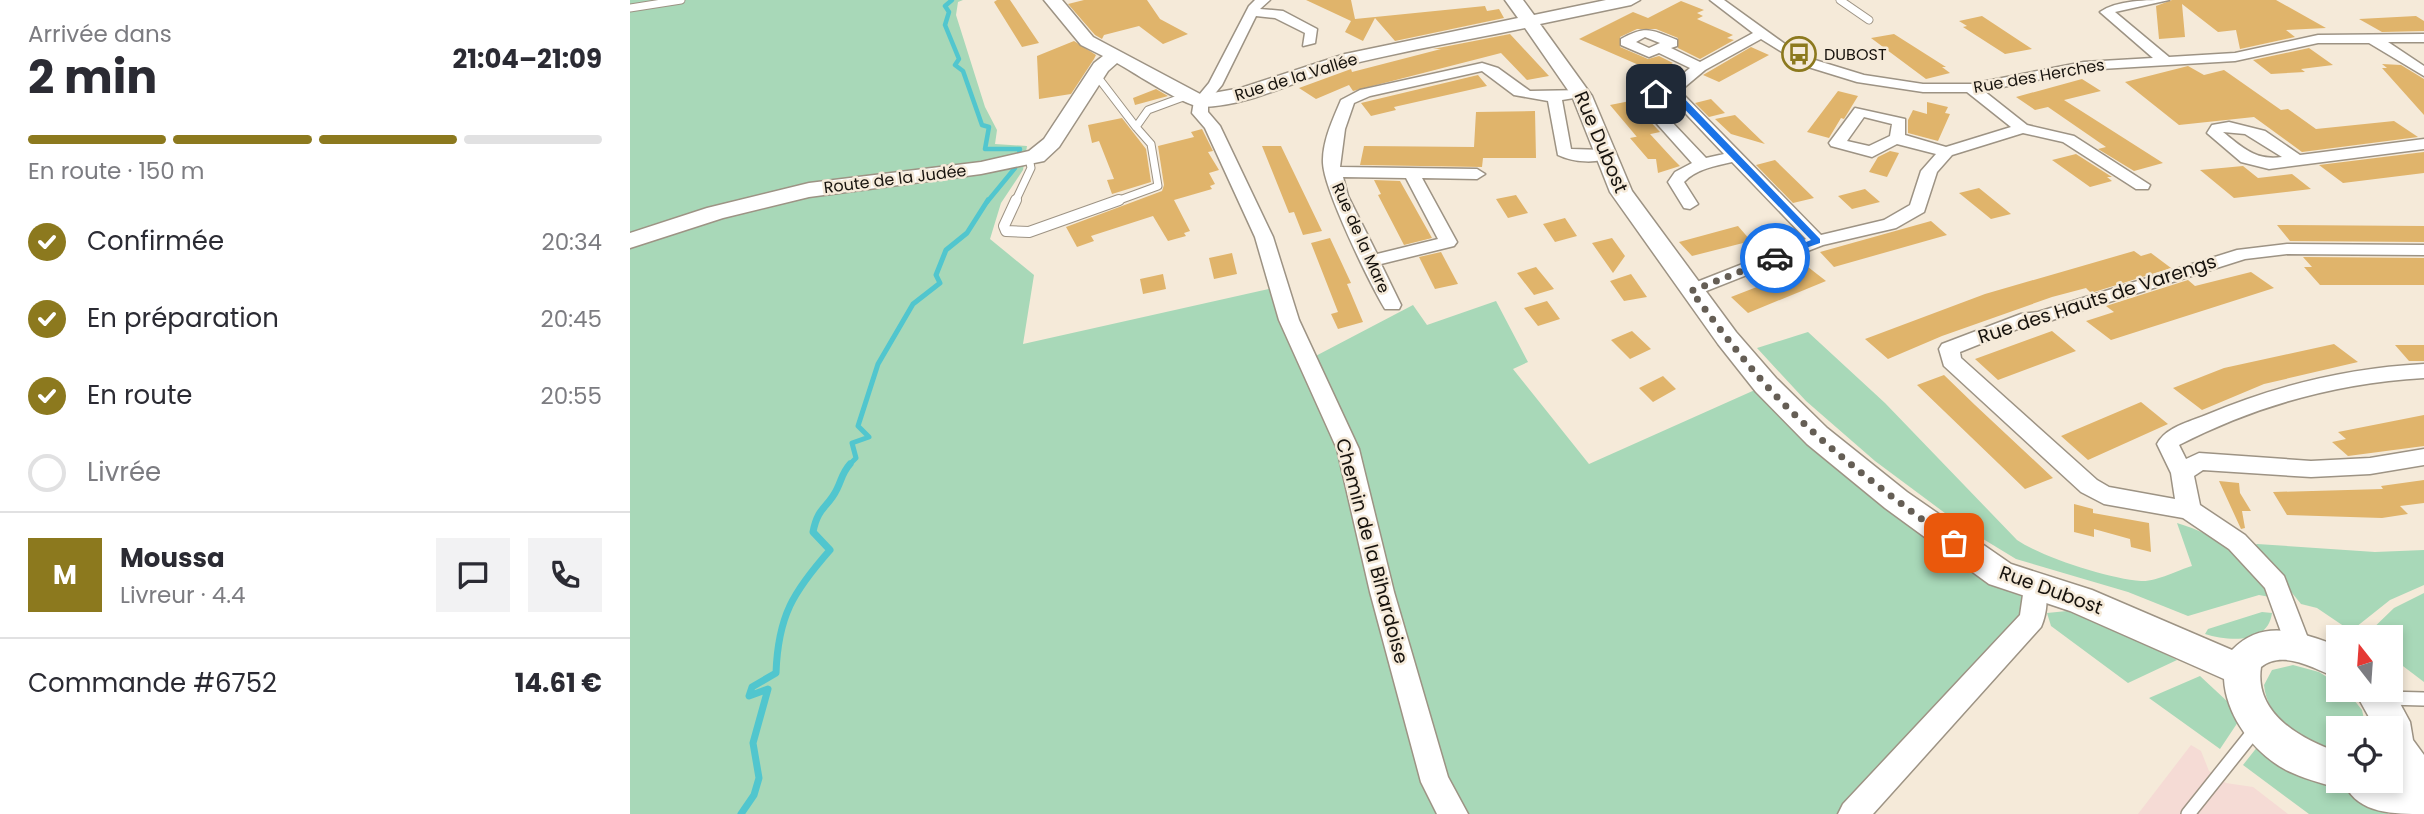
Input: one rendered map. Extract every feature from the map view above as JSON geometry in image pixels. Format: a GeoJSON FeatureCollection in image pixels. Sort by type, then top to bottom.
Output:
{"type":"FeatureCollection","features":[{"type":"Feature","properties":{"kind":"street"},"geometry":{"type":"LineString","coordinates":[[1053,0],[1087,41],[1194,98],[1209,95],[1252,12],[1264,0]]}},
{"type":"Feature","properties":{"kind":"street","name":"Rue de la Vallée"},"geometry":{"type":"LineString","coordinates":[[1194,98],[1245,93],[1345,60],[1521,11],[1631,0]]}},
{"type":"Feature","properties":{"kind":"street","name":"Rue des Herches"},"geometry":{"type":"LineString","coordinates":[[1716,0],[1797,57],[1854,77],[1923,88],[1971,88],[2084,66],[2235,57],[2301,41],[2370,37],[2424,38]]}},
{"type":"Feature","properties":{"kind":"street"},"geometry":{"type":"LineString","coordinates":[[2144,14],[2164,0]]}},
{"type":"Feature","properties":{"kind":"street"},"geometry":{"type":"LineString","coordinates":[[2144,14],[2116,6],[2106,12],[2164,60]]}},
{"type":"Feature","properties":{"kind":"street","name":"Rue Dubost"},"geometry":{"type":"LineString","coordinates":[[1521,11],[1604,155],[1620,192],[1691,291],[1766,385],[1855,468],[1991,568],[2034,588],[2104,609],[2239,670]]}},
{"type":"Feature","properties":{"kind":"street"},"geometry":{"type":"LineString","coordinates":[[1252,12],[1278,15],[1312,32],[1308,43]]}},
{"type":"Feature","properties":{"kind":"street"},"geometry":{"type":"LineString","coordinates":[[2140,40],[2145,35],[2144,14]]}},
{"type":"Feature","properties":{"kind":"street"},"geometry":{"type":"LineString","coordinates":[[1702,164],[1640,97],[1672,91],[1700,67],[1761,34]]}},
{"type":"Feature","properties":{"kind":"street"},"geometry":{"type":"LineString","coordinates":[[2370,37],[2424,72]]}},
{"type":"Feature","properties":{"kind":"street"},"geometry":{"type":"LineString","coordinates":[[1659,48],[1700,67]]}},
{"type":"Feature","properties":{"kind":"street","name":"Route de la Judée"},"geometry":{"type":"LineString","coordinates":[[630,241],[715,213],[809,190],[981,168],[1029,158],[1052,143],[1094,78],[1116,55]]}},
{"type":"Feature","properties":{"kind":"street","name":"Rue de la Mare"},"geometry":{"type":"LineString","coordinates":[[1392,305],[1340,196],[1333,172],[1331,158],[1344,104],[1358,95],[1482,67],[1498,72],[1519,92],[1568,94]]}},
{"type":"Feature","properties":{"kind":"street"},"geometry":{"type":"LineString","coordinates":[[1971,88],[2022,128],[2068,139],[2142,185]]}},
{"type":"Feature","properties":{"kind":"street"},"geometry":{"type":"LineString","coordinates":[[1672,91],[1817,241]]}},
{"type":"Feature","properties":{"kind":"street"},"geometry":{"type":"LineString","coordinates":[[1568,94],[1564,152],[1573,156],[1604,155]]}},
{"type":"Feature","properties":{"kind":"street","name":"Chemin de la Bihardoise"},"geometry":{"type":"LineString","coordinates":[[1194,98],[1200,113],[1212,126],[1264,237],[1289,320],[1348,449],[1382,592],[1436,782],[1453,814]]}},
{"type":"Feature","properties":{"kind":"street"},"geometry":{"type":"LineString","coordinates":[[1691,291],[1817,241],[1890,224],[1918,208],[1929,171],[1946,152],[2022,128]]}},
{"type":"Feature","properties":{"kind":"street"},"geometry":{"type":"LineString","coordinates":[[1897,138],[1946,152]]}},
{"type":"Feature","properties":{"kind":"street"},"geometry":{"type":"LineString","coordinates":[[2297,161],[2424,144]]}},
{"type":"Feature","properties":{"kind":"street"},"geometry":{"type":"LineString","coordinates":[[1690,204],[1676,182],[1681,175],[1702,164],[1734,157]]}},
{"type":"Feature","properties":{"kind":"street"},"geometry":{"type":"LineString","coordinates":[[1333,172],[1477,174]]}},
{"type":"Feature","properties":{"kind":"street"},"geometry":{"type":"LineString","coordinates":[[1371,261],[1444,244],[1448,239],[1412,174]]}},
{"type":"Feature","properties":{"kind":"street","name":"Rue des Hauts de Varengs"},"geometry":{"type":"LineString","coordinates":[[2189,510],[2104,495],[2089,486],[1951,361],[1949,349],[2028,318],[2039,318],[2243,254],[2287,249],[2424,250]]}},
{"type":"Feature","properties":{"kind":"street"},"geometry":{"type":"LineString","coordinates":[[2298,646],[2275,583],[2258,561],[2237,542],[2189,510],[2191,467],[2172,439],[2265,398],[2365,375],[2424,370]]}},
{"type":"Feature","properties":{"kind":"street"},"geometry":{"type":"LineString","coordinates":[[2191,467],[2311,469],[2370,466],[2424,457]]}},
{"type":"Feature","properties":{"kind":"street"},"geometry":{"type":"LineString","coordinates":[[1853,814],[2032,619],[2034,588]]}},
{"type":"Feature","properties":{"kind":"street"},"geometry":{"type":"LineString","coordinates":[[2326,657],[2298,646],[2273,645],[2253,650],[2244,658],[2239,670],[2244,700],[2254,717],[2287,749],[2308,761],[2326,766]]}},
{"type":"Feature","properties":{"kind":"street"},"geometry":{"type":"LineString","coordinates":[[2403,763],[2424,787]]}},
{"type":"Feature","properties":{"kind":"street"},"geometry":{"type":"LineString","coordinates":[[2379,793],[2406,814]]}},
{"type":"Feature","properties":{"kind":"lane"},"geometry":{"type":"LineString","coordinates":[[630,8],[681,0]]}},
{"type":"Feature","properties":{"kind":"lane"},"geometry":{"type":"LineString","coordinates":[[1840,0],[1869,20]]}},
{"type":"Feature","properties":{"kind":"lane"},"geometry":{"type":"LineString","coordinates":[[1029,158],[1031,168],[1004,226],[1006,231],[1030,232],[1158,186],[1151,144],[1100,80],[1094,78]]}},
{"type":"Feature","properties":{"kind":"lane"},"geometry":{"type":"LineString","coordinates":[[1136,127],[1148,110],[1194,98]]}},
{"type":"Feature","properties":{"kind":"lane"},"geometry":{"type":"LineString","coordinates":[[2403,697],[2424,699]]}},
{"type":"Feature","properties":{"kind":"lane"},"geometry":{"type":"LineString","coordinates":[[2188,814],[2251,735],[2254,717]]}},
{"type":"Feature","properties":{"kind":"shaded area"},"geometry":{"type":"Polygon","coordinates":[[[2191,745],[2201,751],[2209,771],[2226,783],[2253,787],[2288,814],[2138,814],[2191,745]]]}},
{"type":"Feature","properties":{"kind":"green space"},"geometry":{"type":"Polygon","coordinates":[[[630,0],[963,0],[958,2],[956,15],[985,107],[997,130],[995,144],[1027,146],[1023,170],[1001,203],[990,239],[1034,275],[1023,344],[1278,287],[1308,360],[1413,305],[1427,325],[1496,301],[1528,362],[1513,369],[1589,464],[1766,385],[1817,436],[2034,588],[2032,619],[1872,814],[630,814],[630,0]]]}},
{"type":"Feature","properties":{"kind":"green space"},"geometry":{"type":"Polygon","coordinates":[[[1808,332],[1885,403],[2017,540],[2028,547],[2095,572],[2147,581],[2192,566],[2177,523],[2206,534],[2231,550],[2262,583],[2270,597],[2259,595],[2188,616],[2128,592],[2016,559],[1965,528],[1875,461],[1806,401],[1757,348],[1808,332]]]}},
{"type":"Feature","properties":{"kind":"green space"},"geometry":{"type":"Polygon","coordinates":[[[2257,544],[2375,552],[2424,550],[2424,585],[2390,600],[2359,625],[2342,625],[2317,608],[2301,604],[2254,546],[2257,544]]]}},
{"type":"Feature","properties":{"kind":"green space"},"geometry":{"type":"Polygon","coordinates":[[[2424,593],[2424,682],[2403,666],[2403,625],[2376,625],[2394,608],[2424,593]]]}},
{"type":"Feature","properties":{"kind":"green space"},"geometry":{"type":"Polygon","coordinates":[[[2067,611],[2105,623],[2177,660],[2128,683],[2051,626],[2047,613],[2067,611]]]}},
{"type":"Feature","properties":{"kind":"green space"},"geometry":{"type":"Polygon","coordinates":[[[2262,612],[2272,613],[2269,623],[2255,636],[2235,639],[2205,634],[2208,629],[2262,612]]]}},
{"type":"Feature","properties":{"kind":"green space"},"geometry":{"type":"Polygon","coordinates":[[[2293,665],[2319,672],[2326,676],[2326,702],[2356,702],[2363,716],[2326,716],[2326,747],[2299,735],[2279,719],[2267,698],[2264,685],[2272,670],[2293,665]]]}},
{"type":"Feature","properties":{"kind":"green space"},"geometry":{"type":"Polygon","coordinates":[[[2200,676],[2229,703],[2238,722],[2220,749],[2149,698],[2200,676]]]}},
{"type":"Feature","properties":{"kind":"green space"},"geometry":{"type":"Polygon","coordinates":[[[2258,746],[2326,781],[2326,793],[2358,793],[2389,814],[2309,814],[2243,765],[2258,746]]]}},
{"type":"Feature","properties":{"kind":"building"},"geometry":{"type":"Polygon","coordinates":[[[1010,0],[1039,43],[1022,47],[994,2],[1010,0]]]}},
{"type":"Feature","properties":{"kind":"building"},"geometry":{"type":"Polygon","coordinates":[[[1084,0],[1147,0],[1160,19],[1188,34],[1163,44],[1139,26],[1104,35],[1102,39],[1095,35],[1068,4],[1084,0]]]}},
{"type":"Feature","properties":{"kind":"building"},"geometry":{"type":"Polygon","coordinates":[[[1306,0],[1351,0],[1355,19],[1485,6],[1487,11],[1499,9],[1504,18],[1395,41],[1375,18],[1363,41],[1345,32],[1351,21],[1306,0]]]}},
{"type":"Feature","properties":{"kind":"building"},"geometry":{"type":"Polygon","coordinates":[[[2172,0],[2276,0],[2326,28],[2286,30],[2295,37],[2240,49],[2236,30],[2218,32],[2182,4],[2185,37],[2159,39],[2156,6],[2172,0]]]}},
{"type":"Feature","properties":{"kind":"building"},"geometry":{"type":"Polygon","coordinates":[[[1681,1],[1704,10],[1697,13],[1703,16],[1697,19],[1733,35],[1727,38],[1734,40],[1700,59],[1678,48],[1678,38],[1656,29],[1637,29],[1620,37],[1620,47],[1648,59],[1659,56],[1673,63],[1655,72],[1579,39],[1633,12],[1648,18],[1681,1]]]}},
{"type":"Feature","properties":{"kind":"building"},"geometry":{"type":"Polygon","coordinates":[[[1982,16],[2032,49],[2005,54],[1963,27],[1967,26],[1959,21],[1982,16]]]}},
{"type":"Feature","properties":{"kind":"building"},"geometry":{"type":"Polygon","coordinates":[[[2416,16],[2424,21],[2424,31],[2382,32],[2359,19],[2416,16]]]}},
{"type":"Feature","properties":{"kind":"building"},"geometry":{"type":"Polygon","coordinates":[[[1510,34],[1549,76],[1527,80],[1501,53],[1353,91],[1349,85],[1316,99],[1299,88],[1351,69],[1352,72],[1441,49],[1433,49],[1510,34]]]}},
{"type":"Feature","properties":{"kind":"building"},"geometry":{"type":"Polygon","coordinates":[[[1894,34],[1946,67],[1942,67],[1950,73],[1926,79],[1871,38],[1894,34]]]}},
{"type":"Feature","properties":{"kind":"building"},"geometry":{"type":"Polygon","coordinates":[[[1074,41],[1096,55],[1094,59],[1071,94],[1039,99],[1037,56],[1074,41]]]}},
{"type":"Feature","properties":{"kind":"building"},"geometry":{"type":"Polygon","coordinates":[[[1751,47],[1769,55],[1719,82],[1703,75],[1751,47]]]}},
{"type":"Feature","properties":{"kind":"building"},"geometry":{"type":"Polygon","coordinates":[[[2309,48],[2333,65],[2301,69],[2305,72],[2271,74],[2253,60],[2309,48]]]}},
{"type":"Feature","properties":{"kind":"building"},"geometry":{"type":"Polygon","coordinates":[[[2382,64],[2401,65],[2424,79],[2424,115],[2382,68],[2387,68],[2382,64]]]}},
{"type":"Feature","properties":{"kind":"building"},"geometry":{"type":"Polygon","coordinates":[[[2188,66],[2204,75],[2224,70],[2281,110],[2288,109],[2316,129],[2394,121],[2418,137],[2302,152],[2254,117],[2179,125],[2125,82],[2188,66]]]}},
{"type":"Feature","properties":{"kind":"building"},"geometry":{"type":"Polygon","coordinates":[[[1478,75],[1487,86],[1394,107],[1396,110],[1371,116],[1361,103],[1478,75]]]}},
{"type":"Feature","properties":{"kind":"building"},"geometry":{"type":"Polygon","coordinates":[[[2082,79],[2101,91],[2064,100],[2163,163],[2134,171],[2098,149],[2106,147],[2048,107],[2035,110],[2016,97],[2082,79]]]}},
{"type":"Feature","properties":{"kind":"building"},"geometry":{"type":"Polygon","coordinates":[[[1156,89],[1168,96],[1135,105],[1133,98],[1156,89]]]}},
{"type":"Feature","properties":{"kind":"building"},"geometry":{"type":"Polygon","coordinates":[[[1838,91],[1858,96],[1844,119],[1841,118],[1829,138],[1807,132],[1838,91]]]}},
{"type":"Feature","properties":{"kind":"building"},"geometry":{"type":"Polygon","coordinates":[[[1711,99],[1725,113],[1709,117],[1695,103],[1711,99]]]}},
{"type":"Feature","properties":{"kind":"building"},"geometry":{"type":"Polygon","coordinates":[[[1630,101],[1660,132],[1637,137],[1610,105],[1630,101]]]}},
{"type":"Feature","properties":{"kind":"building"},"geometry":{"type":"Polygon","coordinates":[[[1927,102],[1948,107],[1945,113],[1950,114],[1938,141],[1908,133],[1908,120],[1913,110],[1927,114],[1927,102]]]}},
{"type":"Feature","properties":{"kind":"building"},"geometry":{"type":"Polygon","coordinates":[[[1535,111],[1536,158],[1483,158],[1482,167],[1360,165],[1364,146],[1474,147],[1476,112],[1535,111]]]}},
{"type":"Feature","properties":{"kind":"building"},"geometry":{"type":"Polygon","coordinates":[[[1735,115],[1765,144],[1731,134],[1715,119],[1735,115]]]}},
{"type":"Feature","properties":{"kind":"building"},"geometry":{"type":"Polygon","coordinates":[[[1122,118],[1146,149],[1151,182],[1112,194],[1107,180],[1114,179],[1099,141],[1092,143],[1088,125],[1122,118]]]}},
{"type":"Feature","properties":{"kind":"building"},"geometry":{"type":"Polygon","coordinates":[[[1202,129],[1213,151],[1208,152],[1219,170],[1209,173],[1215,184],[1210,186],[1212,189],[1174,200],[1190,231],[1184,233],[1186,236],[1168,241],[1153,216],[1091,236],[1094,241],[1077,247],[1066,227],[1162,191],[1164,185],[1158,146],[1194,137],[1191,132],[1202,129]]]}},
{"type":"Feature","properties":{"kind":"building"},"geometry":{"type":"Polygon","coordinates":[[[1650,134],[1680,166],[1658,173],[1656,159],[1648,159],[1630,138],[1650,134]]]}},
{"type":"Feature","properties":{"kind":"building"},"geometry":{"type":"Polygon","coordinates":[[[1262,146],[1281,146],[1322,231],[1303,235],[1294,212],[1289,213],[1262,146]]]}},
{"type":"Feature","properties":{"kind":"building"},"geometry":{"type":"Polygon","coordinates":[[[1890,151],[1899,153],[1887,177],[1869,172],[1878,157],[1890,151]]]}},
{"type":"Feature","properties":{"kind":"building"},"geometry":{"type":"Polygon","coordinates":[[[2424,152],[2424,173],[2343,183],[2319,165],[2424,152]]]}},
{"type":"Feature","properties":{"kind":"building"},"geometry":{"type":"Polygon","coordinates":[[[2076,154],[2112,177],[2107,177],[2112,181],[2090,187],[2052,160],[2076,154]]]}},
{"type":"Feature","properties":{"kind":"building"},"geometry":{"type":"Polygon","coordinates":[[[1775,160],[1814,198],[1793,203],[1756,165],[1775,160]]]}},
{"type":"Feature","properties":{"kind":"building"},"geometry":{"type":"Polygon","coordinates":[[[2243,166],[2258,178],[2292,174],[2311,189],[2234,198],[2200,170],[2243,166]]]}},
{"type":"Feature","properties":{"kind":"building"},"geometry":{"type":"Polygon","coordinates":[[[1374,180],[1400,181],[1432,238],[1404,245],[1378,195],[1381,194],[1374,180]]]}},
{"type":"Feature","properties":{"kind":"building"},"geometry":{"type":"Polygon","coordinates":[[[1979,188],[2011,214],[1991,219],[1959,193],[1979,188]]]}},
{"type":"Feature","properties":{"kind":"building"},"geometry":{"type":"Polygon","coordinates":[[[1865,189],[1880,202],[1852,209],[1838,196],[1865,189]]]}},
{"type":"Feature","properties":{"kind":"building"},"geometry":{"type":"Polygon","coordinates":[[[1516,195],[1528,213],[1508,218],[1496,199],[1516,195]]]}},
{"type":"Feature","properties":{"kind":"building"},"geometry":{"type":"Polygon","coordinates":[[[1565,218],[1577,236],[1555,242],[1543,224],[1565,218]]]}},
{"type":"Feature","properties":{"kind":"building"},"geometry":{"type":"Polygon","coordinates":[[[1931,221],[1947,235],[1834,267],[1820,252],[1931,221]]]}},
{"type":"Feature","properties":{"kind":"building"},"geometry":{"type":"Polygon","coordinates":[[[2277,225],[2424,226],[2424,242],[2290,241],[2277,225]]]}},
{"type":"Feature","properties":{"kind":"building"},"geometry":{"type":"Polygon","coordinates":[[[1738,226],[1751,241],[1692,256],[1679,242],[1738,226]]]}},
{"type":"Feature","properties":{"kind":"building"},"geometry":{"type":"Polygon","coordinates":[[[1330,238],[1351,283],[1347,284],[1363,322],[1338,329],[1331,314],[1338,312],[1311,243],[1330,238]]]}},
{"type":"Feature","properties":{"kind":"building"},"geometry":{"type":"Polygon","coordinates":[[[1612,238],[1625,256],[1613,273],[1592,243],[1612,238]]]}},
{"type":"Feature","properties":{"kind":"building"},"geometry":{"type":"Polygon","coordinates":[[[2134,251],[2141,256],[2151,253],[2171,268],[2091,293],[2086,288],[2052,297],[1942,336],[1888,359],[1865,339],[1985,294],[2134,251]]]}},
{"type":"Feature","properties":{"kind":"building"},"geometry":{"type":"Polygon","coordinates":[[[1441,252],[1458,284],[1435,289],[1419,257],[1441,252]]]}},
{"type":"Feature","properties":{"kind":"building"},"geometry":{"type":"Polygon","coordinates":[[[1232,253],[1237,274],[1214,279],[1209,258],[1232,253]]]}},
{"type":"Feature","properties":{"kind":"building"},"geometry":{"type":"Polygon","coordinates":[[[2303,257],[2424,258],[2424,285],[2320,285],[2304,267],[2312,267],[2303,257]]]}},
{"type":"Feature","properties":{"kind":"building"},"geometry":{"type":"Polygon","coordinates":[[[1536,267],[1554,289],[1534,295],[1517,273],[1536,267]]]}},
{"type":"Feature","properties":{"kind":"building"},"geometry":{"type":"Polygon","coordinates":[[[1808,267],[1826,281],[1748,313],[1731,297],[1808,267]]]}},
{"type":"Feature","properties":{"kind":"building"},"geometry":{"type":"Polygon","coordinates":[[[2251,272],[2274,288],[2111,340],[2086,321],[2114,312],[2106,306],[2188,280],[2195,286],[2251,272]]]}},
{"type":"Feature","properties":{"kind":"building"},"geometry":{"type":"Polygon","coordinates":[[[1163,274],[1166,289],[1143,294],[1140,279],[1163,274]]]}},
{"type":"Feature","properties":{"kind":"building"},"geometry":{"type":"Polygon","coordinates":[[[1631,274],[1647,297],[1624,301],[1610,281],[1631,274]]]}},
{"type":"Feature","properties":{"kind":"building"},"geometry":{"type":"Polygon","coordinates":[[[1547,301],[1560,319],[1538,326],[1524,308],[1547,301]]]}},
{"type":"Feature","properties":{"kind":"building"},"geometry":{"type":"Polygon","coordinates":[[[1632,331],[1651,349],[1630,359],[1611,340],[1632,331]]]}},
{"type":"Feature","properties":{"kind":"building"},"geometry":{"type":"Polygon","coordinates":[[[2052,331],[2076,351],[1998,380],[1975,359],[2052,331]]]}},
{"type":"Feature","properties":{"kind":"building"},"geometry":{"type":"Polygon","coordinates":[[[2334,344],[2358,362],[2264,384],[2202,410],[2173,388],[2224,368],[2334,344]]]}},
{"type":"Feature","properties":{"kind":"building"},"geometry":{"type":"Polygon","coordinates":[[[2395,345],[2424,345],[2424,361],[2409,361],[2395,345]]]}},
{"type":"Feature","properties":{"kind":"building"},"geometry":{"type":"Polygon","coordinates":[[[1944,375],[2053,478],[2025,489],[1917,385],[1944,375]]]}},
{"type":"Feature","properties":{"kind":"building"},"geometry":{"type":"Polygon","coordinates":[[[1663,376],[1676,389],[1653,402],[1639,388],[1663,376]]]}},
{"type":"Feature","properties":{"kind":"building"},"geometry":{"type":"Polygon","coordinates":[[[2141,402],[2168,424],[2088,460],[2061,436],[2141,402]]]}},
{"type":"Feature","properties":{"kind":"building"},"geometry":{"type":"Polygon","coordinates":[[[2424,415],[2424,446],[2348,456],[2332,442],[2346,439],[2338,432],[2424,415]]]}},
{"type":"Feature","properties":{"kind":"building"},"geometry":{"type":"Polygon","coordinates":[[[2424,480],[2424,503],[2400,506],[2408,514],[2382,518],[2287,515],[2273,492],[2383,489],[2381,486],[2424,480]]]}},
{"type":"Feature","properties":{"kind":"building"},"geometry":{"type":"Polygon","coordinates":[[[2219,481],[2239,483],[2240,493],[2251,511],[2242,511],[2245,528],[2241,529],[2219,481]]]}},
{"type":"Feature","properties":{"kind":"building"},"geometry":{"type":"Polygon","coordinates":[[[2074,504],[2093,509],[2093,513],[2149,523],[2151,552],[2131,547],[2130,539],[2094,529],[2094,537],[2074,532],[2074,504]]]}},
{"type":"Feature","properties":{"kind":"waterway"},"geometry":{"type":"LineString","coordinates":[[952,0],[945,6],[949,12],[945,25],[959,59],[955,65],[963,71],[982,125],[989,127],[985,149],[1020,149],[1019,154]]}},
{"type":"Feature","properties":{"kind":"waterway"},"geometry":{"type":"LineString","coordinates":[[987,202],[1015,168]]}},
{"type":"Feature","properties":{"kind":"waterway"},"geometry":{"type":"LineString","coordinates":[[850,464],[856,458],[852,443],[869,437],[858,426],[878,364],[913,304],[940,283],[936,275],[946,250],[967,233],[988,200]]}},
{"type":"Feature","properties":{"kind":"waterway"},"geometry":{"type":"LineString","coordinates":[[741,814],[754,795],[759,778],[753,743],[768,689],[749,696],[752,687],[776,673],[780,636],[790,606],[806,579],[830,550],[813,532],[820,512],[834,495],[850,464]]}},
{"type":"Feature","properties":{"kind":"way so far"},"geometry":{"type":"LineString","coordinates":[[1775,258],[1691,291],[1766,385],[1817,436],[1954,543]]}},
{"type":"Feature","properties":{"kind":"place","name":"DUBOST"},"geometry":{"type":"Point","coordinates":[1799,54]}},
{"type":"Feature","properties":{"kind":"route"},"geometry":{"type":"LineString","coordinates":[[1656,94],[1672,91],[1817,241],[1775,258]]}}]}
